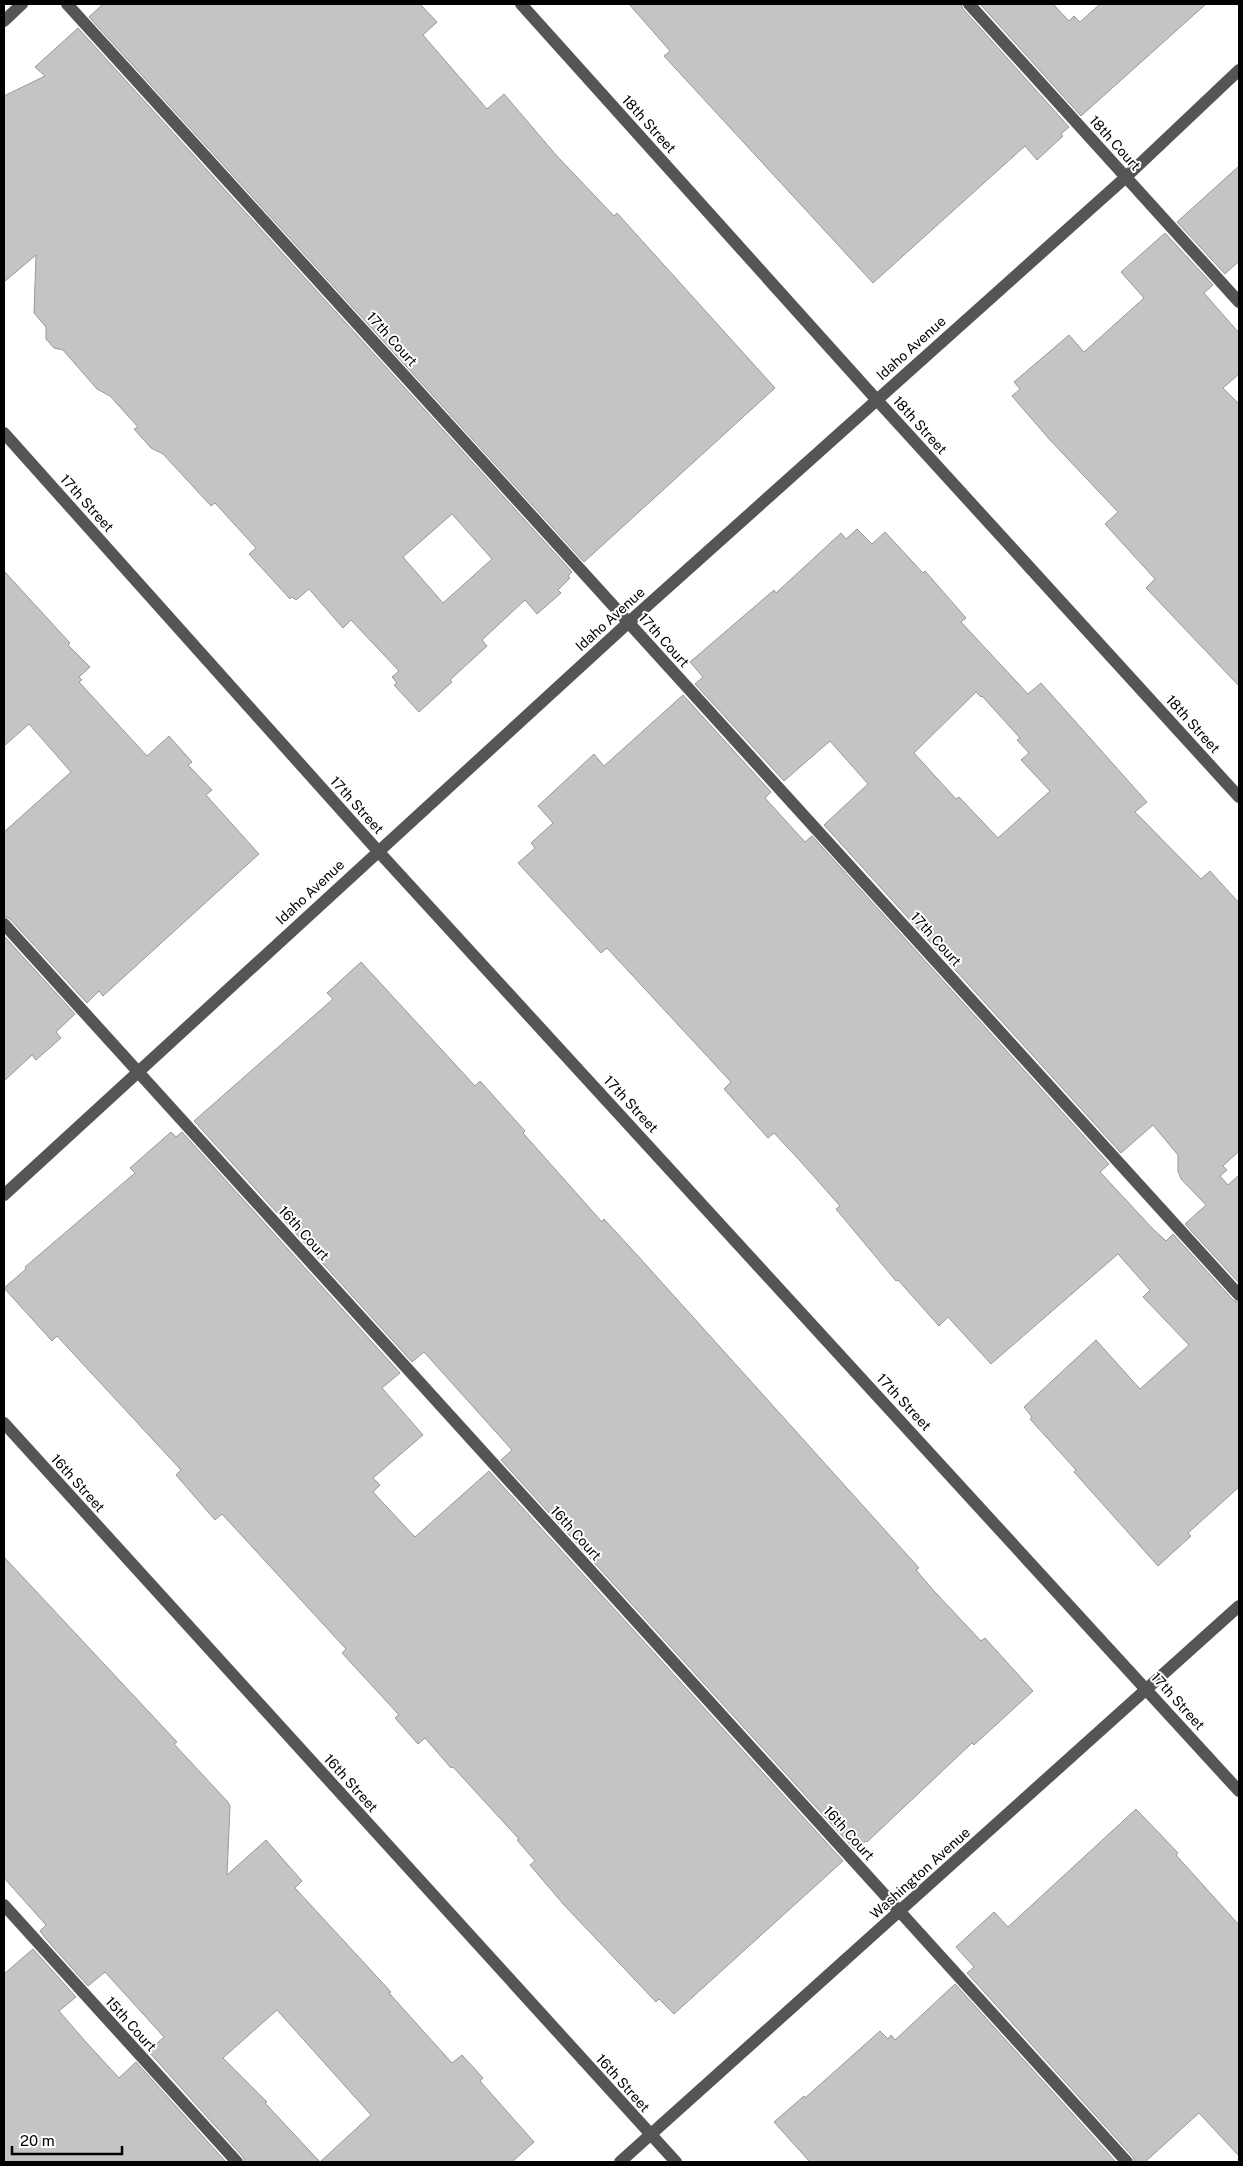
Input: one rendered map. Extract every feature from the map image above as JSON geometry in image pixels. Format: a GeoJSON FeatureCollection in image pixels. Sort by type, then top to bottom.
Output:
{"type":"FeatureCollection","features":[{"type":"Feature","properties":{"kind":"street"},"geometry":{"type":"LineString","coordinates":[[4,21],[22,4]]}},
{"type":"Feature","properties":{"kind":"street","name":"17th Court"},"geometry":{"type":"LineString","coordinates":[[67,4],[1239,1295]]}},
{"type":"Feature","properties":{"kind":"street","name":"18th Street"},"geometry":{"type":"LineString","coordinates":[[521,4],[876,399],[1239,797]]}},
{"type":"Feature","properties":{"kind":"street","name":"18th Court"},"geometry":{"type":"LineString","coordinates":[[968,4],[1239,302]]}},
{"type":"Feature","properties":{"kind":"street","name":"Idaho Avenue"},"geometry":{"type":"LineString","coordinates":[[4,1195],[628,622],[1126,177],[1239,70]]}},
{"type":"Feature","properties":{"kind":"street","name":"17th Street"},"geometry":{"type":"LineString","coordinates":[[4,433],[378,851],[1148,1689],[1239,1791]]}},
{"type":"Feature","properties":{"kind":"street","name":"16th Court"},"geometry":{"type":"LineString","coordinates":[[4,924],[1127,2162]]}},
{"type":"Feature","properties":{"kind":"street","name":"16th Street"},"geometry":{"type":"LineString","coordinates":[[4,1423],[676,2162]]}},
{"type":"Feature","properties":{"kind":"street","name":"Washington Avenue"},"geometry":{"type":"LineString","coordinates":[[620,2162],[1239,1606]]}},
{"type":"Feature","properties":{"kind":"street","name":"15th Court"},"geometry":{"type":"LineString","coordinates":[[4,1905],[237,2162]]}},
{"type":"Feature","properties":{"kind":"building"},"geometry":{"type":"Polygon","coordinates":[[[103,4],[420,4],[437,22],[423,35],[487,109],[504,94],[556,155],[614,216],[617,213],[775,388],[584,562],[89,17],[103,4]]]}},
{"type":"Feature","properties":{"kind":"building"},"geometry":{"type":"Polygon","coordinates":[[[629,4],[961,4],[963,9],[1069,127],[1061,134],[1063,136],[1037,160],[1025,146],[873,283],[664,56],[670,51],[629,4]]]}},
{"type":"Feature","properties":{"kind":"building"},"geometry":{"type":"Polygon","coordinates":[[[980,4],[1053,4],[1069,21],[1074,16],[1080,22],[1100,4],[1206,4],[1081,116],[980,4]]]}},
{"type":"Feature","properties":{"kind":"building"},"geometry":{"type":"Polygon","coordinates":[[[78,28],[572,572],[568,576],[570,578],[558,590],[561,593],[537,614],[525,600],[482,640],[487,646],[419,712],[394,685],[397,683],[392,677],[399,671],[351,620],[343,628],[309,589],[296,600],[292,597],[290,599],[249,554],[256,548],[215,503],[211,506],[163,454],[151,448],[134,429],[138,427],[110,396],[97,389],[63,350],[54,348],[46,339],[46,327],[34,313],[36,255],[4,282],[4,96],[45,76],[35,67],[78,28]],[[452,514],[403,557],[443,603],[492,559],[452,514]]]}},
{"type":"Feature","properties":{"kind":"building"},"geometry":{"type":"Polygon","coordinates":[[[1239,166],[1239,261],[1225,274],[1177,222],[1239,166]]]}},
{"type":"Feature","properties":{"kind":"building"},"geometry":{"type":"Polygon","coordinates":[[[1165,233],[1213,285],[1204,293],[1239,333],[1239,374],[1223,388],[1239,404],[1239,686],[1146,588],[1155,579],[1105,524],[1118,512],[1050,440],[1012,396],[1020,389],[1014,382],[1069,335],[1084,352],[1144,298],[1121,272],[1165,233]]]}},
{"type":"Feature","properties":{"kind":"building"},"geometry":{"type":"Polygon","coordinates":[[[857,529],[872,544],[885,532],[923,573],[925,571],[966,618],[961,622],[1028,694],[1041,683],[1147,802],[1135,812],[1201,879],[1210,871],[1239,903],[1239,1151],[1223,1166],[1227,1170],[1220,1176],[1228,1185],[1239,1175],[1239,1283],[1185,1224],[1206,1205],[1181,1179],[1178,1171],[1178,1155],[1153,1125],[1121,1153],[824,825],[868,784],[830,741],[784,781],[695,684],[703,677],[690,662],[774,590],[776,593],[841,533],[846,539],[857,529]],[[976,692],[914,753],[956,799],[959,797],[998,838],[1050,791],[1021,760],[1029,753],[1017,740],[1020,738],[976,692]]]}},
{"type":"Feature","properties":{"kind":"building"},"geometry":{"type":"Polygon","coordinates":[[[4,571],[70,643],[68,645],[90,667],[79,677],[82,680],[79,682],[147,756],[169,736],[192,762],[188,765],[212,790],[206,795],[259,854],[103,996],[99,991],[87,1003],[10,919],[4,916],[4,832],[71,772],[29,724],[4,746],[4,571]]]}},
{"type":"Feature","properties":{"kind":"building"},"geometry":{"type":"Polygon","coordinates":[[[683,695],[771,792],[765,798],[805,842],[812,836],[1109,1164],[1100,1172],[1152,1228],[1166,1241],[1173,1234],[1233,1300],[1239,1303],[1239,1487],[1188,1533],[1191,1536],[1158,1566],[1074,1472],[1076,1470],[1030,1419],[1032,1417],[1024,1407],[1096,1340],[1140,1389],[1189,1345],[1143,1297],[1150,1290],[1118,1254],[991,1364],[948,1317],[939,1326],[898,1280],[896,1281],[836,1209],[840,1206],[802,1163],[774,1133],[768,1138],[724,1089],[731,1082],[607,948],[601,953],[518,863],[535,848],[531,843],[553,823],[538,806],[594,754],[604,766],[683,695]]]}},
{"type":"Feature","properties":{"kind":"building"},"geometry":{"type":"Polygon","coordinates":[[[4,936],[75,1014],[56,1032],[61,1038],[36,1060],[32,1055],[4,1081],[4,936]]]}},
{"type":"Feature","properties":{"kind":"building"},"geometry":{"type":"Polygon","coordinates":[[[361,962],[475,1086],[480,1081],[525,1131],[523,1133],[602,1222],[604,1219],[919,1568],[916,1570],[934,1591],[981,1641],[985,1638],[1033,1691],[974,1745],[972,1743],[867,1842],[855,1850],[501,1460],[512,1450],[424,1352],[412,1362],[194,1121],[333,999],[327,993],[361,962]]]}},
{"type":"Feature","properties":{"kind":"building"},"geometry":{"type":"Polygon","coordinates":[[[171,1132],[176,1137],[182,1132],[400,1373],[382,1388],[423,1435],[373,1478],[380,1485],[373,1492],[415,1537],[489,1471],[843,1861],[674,2014],[659,1999],[656,2002],[564,1905],[530,1865],[535,1861],[517,1840],[519,1839],[453,1767],[451,1768],[425,1738],[418,1744],[395,1718],[399,1715],[342,1653],[346,1649],[222,1514],[215,1520],[176,1475],[181,1470],[57,1336],[52,1341],[4,1288],[26,1269],[25,1267],[135,1173],[130,1168],[171,1132]]]}},
{"type":"Feature","properties":{"kind":"building"},"geometry":{"type":"Polygon","coordinates":[[[4,1557],[177,1742],[174,1744],[227,1801],[230,1806],[227,1875],[266,1840],[302,1881],[295,1888],[391,1992],[389,1993],[452,2063],[462,2055],[483,2078],[480,2081],[534,2142],[512,2162],[320,2162],[245,2162],[243,2157],[148,2051],[164,2037],[105,1972],[88,1986],[46,1939],[40,1931],[46,1925],[4,1878],[4,1557]],[[277,2010],[223,2058],[267,2102],[265,2103],[320,2162],[371,2115],[277,2010]]]}},
{"type":"Feature","properties":{"kind":"building"},"geometry":{"type":"Polygon","coordinates":[[[1136,1809],[1178,1853],[1176,1855],[1239,1925],[1239,2156],[1199,2113],[1145,2162],[1135,2162],[1133,2157],[967,1973],[974,1967],[956,1947],[994,1912],[1008,1927],[1136,1809]]]}},
{"type":"Feature","properties":{"kind":"building"},"geometry":{"type":"Polygon","coordinates":[[[33,1949],[76,1997],[59,2011],[85,2041],[119,2078],[136,2062],[226,2162],[4,2162],[4,1974],[33,1949]]]}},
{"type":"Feature","properties":{"kind":"building"},"geometry":{"type":"Polygon","coordinates":[[[955,1984],[1116,2162],[810,2162],[774,2122],[804,2096],[805,2098],[880,2031],[888,2039],[891,2035],[895,2040],[955,1984]]]}}]}
